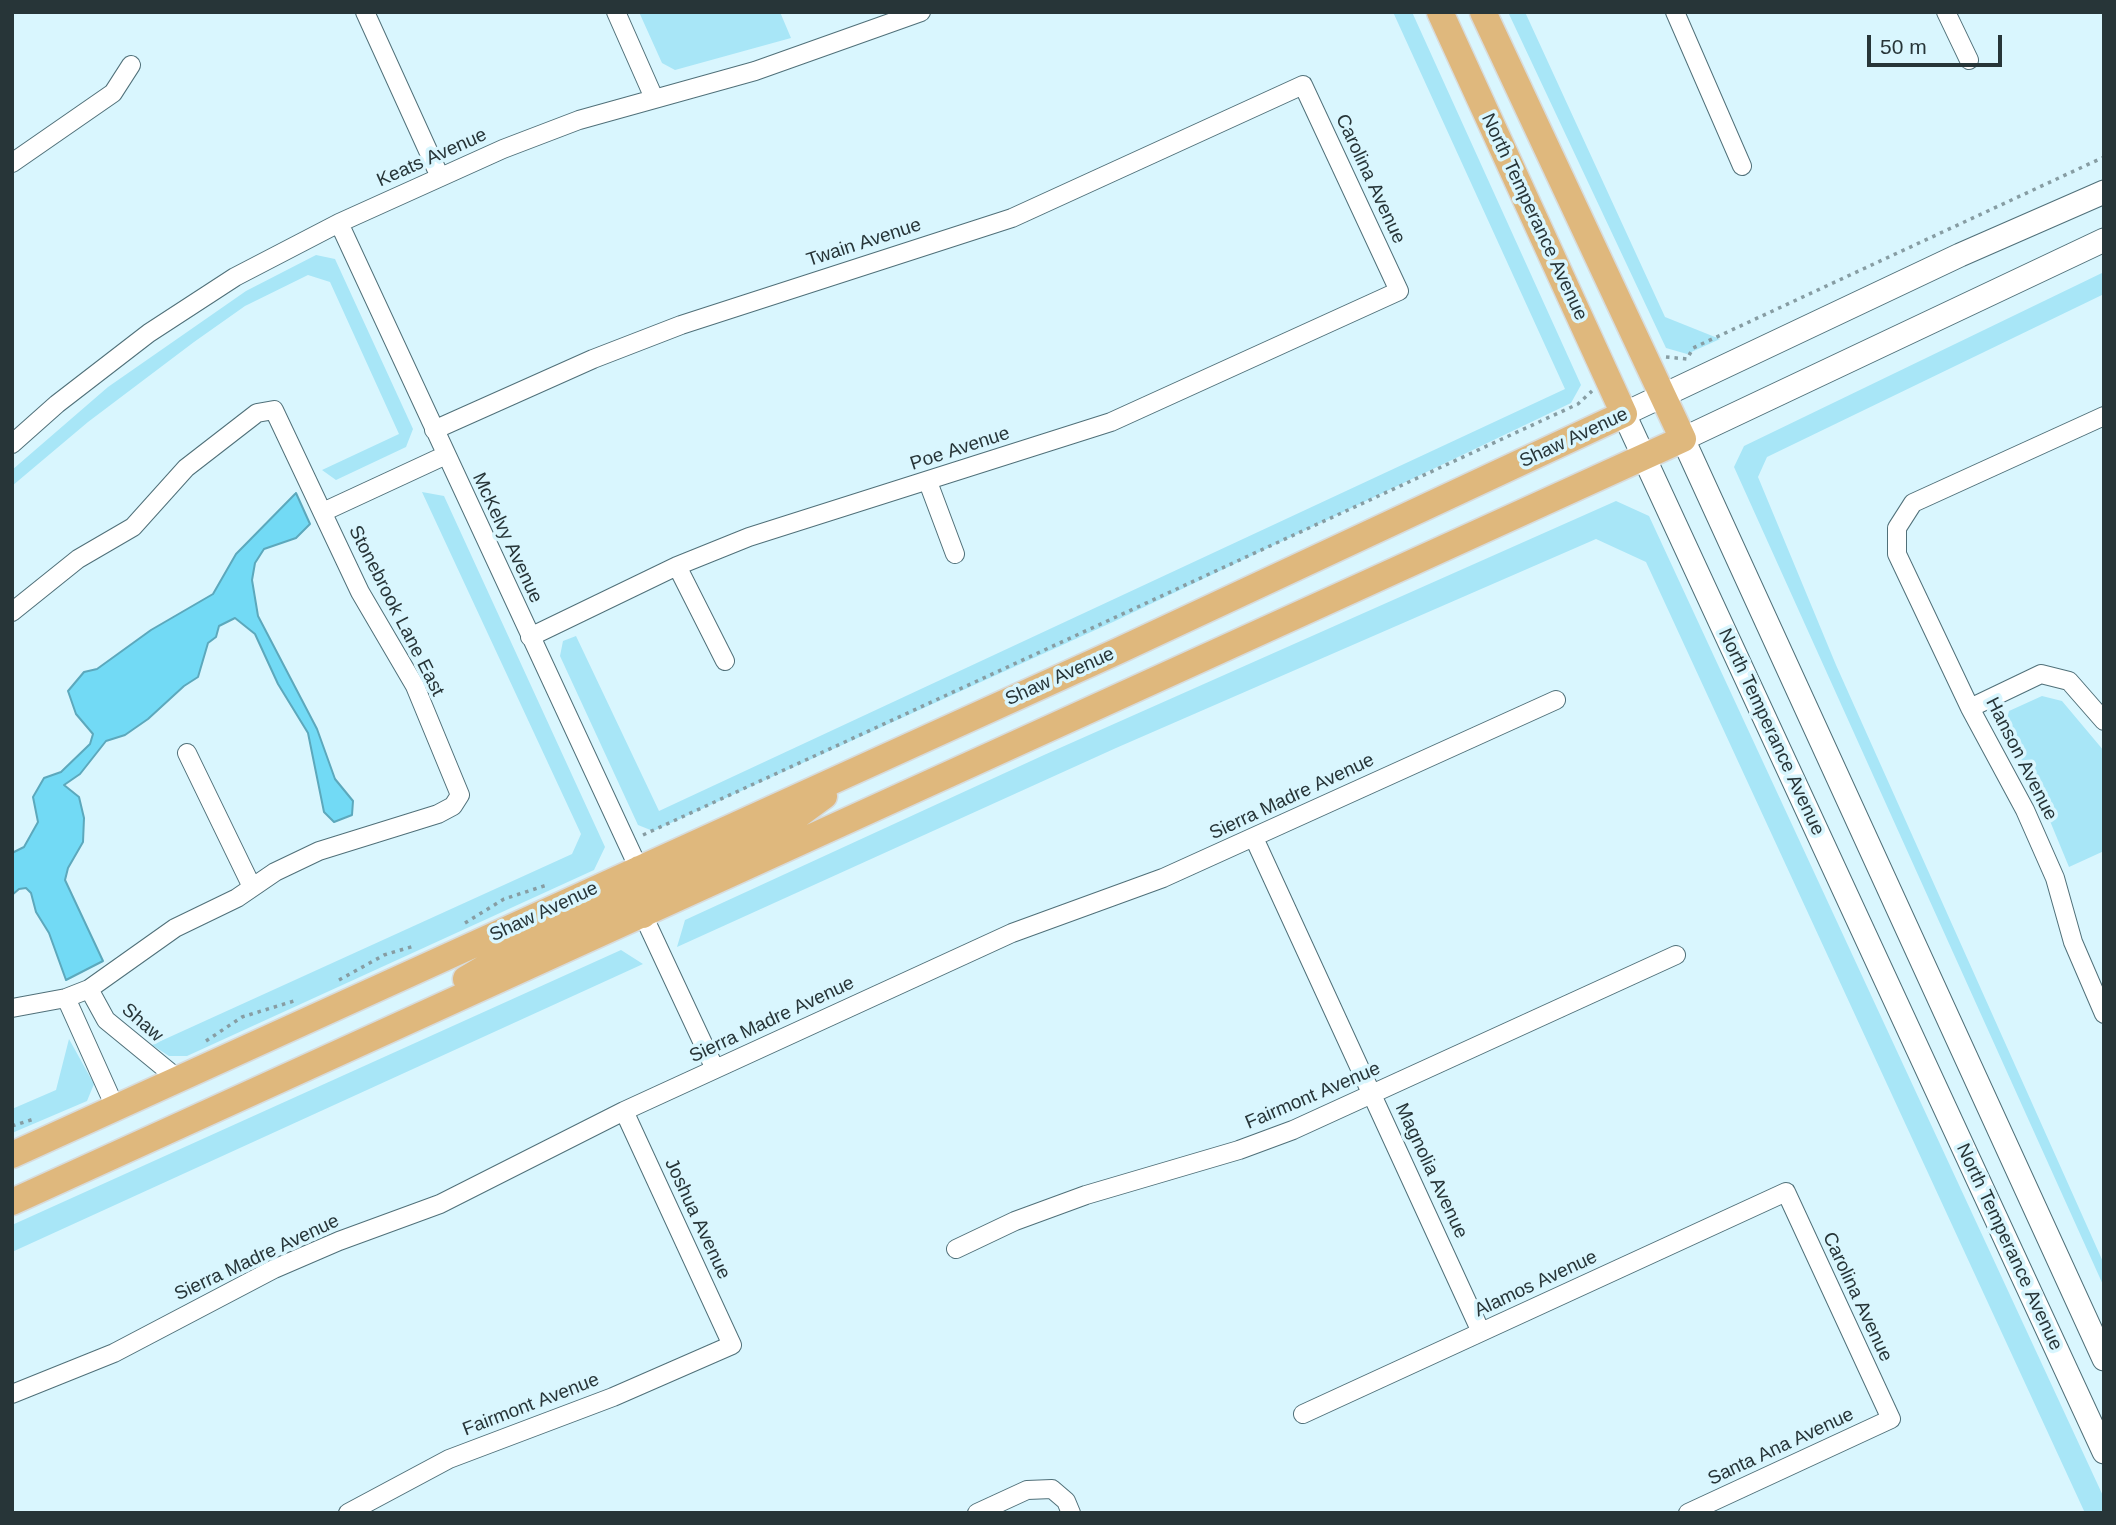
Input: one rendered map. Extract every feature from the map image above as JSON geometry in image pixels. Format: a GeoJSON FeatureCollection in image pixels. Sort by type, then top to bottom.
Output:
{"type":"FeatureCollection","features":[{"type":"Feature","properties":{"kind":"main road","name":"North Temperance Avenue"},"geometry":{"type":"LineString","coordinates":[[1440,12],[2104,1452]]}},
{"type":"Feature","properties":{"kind":"main road","name":"North Temperance Avenue"},"geometry":{"type":"LineString","coordinates":[[1483,12],[1683,439],[2104,1359]]}},
{"type":"Feature","properties":{"kind":"main road","name":"Shaw Avenue"},"geometry":{"type":"LineString","coordinates":[[12,1155],[639,869],[1663,397],[1973,250],[2104,192]]}},
{"type":"Feature","properties":{"kind":"main road"},"geometry":{"type":"LineString","coordinates":[[12,1202],[1644,457],[2104,240]]}},
{"type":"Feature","properties":{"kind":"main road"},"geometry":{"type":"LineString","coordinates":[[643,915],[650,896],[667,879],[786,824],[871,762]]}},
{"type":"Feature","properties":{"kind":"main road"},"geometry":{"type":"LineString","coordinates":[[411,1019],[486,966],[624,901],[638,887],[641,879],[639,869]]}},
{"type":"Feature","properties":{"kind":"street"},"geometry":{"type":"LineString","coordinates":[[365,12],[440,177]]}},
{"type":"Feature","properties":{"kind":"street"},"geometry":{"type":"LineString","coordinates":[[616,12],[654,98]]}},
{"type":"Feature","properties":{"kind":"street","name":"Keats Avenue"},"geometry":{"type":"LineString","coordinates":[[12,444],[57,404],[149,333],[235,277],[339,223],[440,177],[579,120],[768,67],[921,12]]}},
{"type":"Feature","properties":{"kind":"street"},"geometry":{"type":"LineString","coordinates":[[1946,12],[1969,60]]}},
{"type":"Feature","properties":{"kind":"street"},"geometry":{"type":"LineString","coordinates":[[1674,13],[1742,166]]}},
{"type":"Feature","properties":{"kind":"street"},"geometry":{"type":"LineString","coordinates":[[12,163],[113,93],[131,65]]}},
{"type":"Feature","properties":{"kind":"street","name":"Carolina Avenue"},"geometry":{"type":"LineString","coordinates":[[1303,85],[1399,290]]}},
{"type":"Feature","properties":{"kind":"street","name":"Twain Avenue"},"geometry":{"type":"LineString","coordinates":[[434,430],[593,359],[681,325],[1012,218],[1303,85]]}},
{"type":"Feature","properties":{"kind":"street","name":"McKelvy Avenue"},"geometry":{"type":"LineString","coordinates":[[339,223],[639,869]]}},
{"type":"Feature","properties":{"kind":"street","name":"Poe Avenue"},"geometry":{"type":"LineString","coordinates":[[530,637],[677,566],[749,537],[1111,422],[1399,290]]}},
{"type":"Feature","properties":{"kind":"street","name":"Stonebrook Lane East"},"geometry":{"type":"LineString","coordinates":[[12,612],[78,559],[134,527],[186,468],[257,413],[274,410],[360,592],[415,686],[460,795],[453,806],[438,814],[319,851],[275,872],[252,887]]}},
{"type":"Feature","properties":{"kind":"street","name":"Hanson Avenue"},"geometry":{"type":"LineString","coordinates":[[2104,416],[1913,503],[1897,528],[1897,554],[1970,708],[2025,810],[2055,878],[2073,942],[2104,1014]]}},
{"type":"Feature","properties":{"kind":"street"},"geometry":{"type":"LineString","coordinates":[[323,512],[446,455]]}},
{"type":"Feature","properties":{"kind":"street"},"geometry":{"type":"LineString","coordinates":[[928,482],[955,554]]}},
{"type":"Feature","properties":{"kind":"street"},"geometry":{"type":"LineString","coordinates":[[677,566],[725,661]]}},
{"type":"Feature","properties":{"kind":"street"},"geometry":{"type":"LineString","coordinates":[[1970,708],[2040,674],[2069,681],[2104,721]]}},
{"type":"Feature","properties":{"kind":"street","name":"Sierra Madre Avenue"},"geometry":{"type":"LineString","coordinates":[[12,1394],[114,1353],[274,1269],[440,1203],[624,1111],[1012,933],[1163,878],[1556,700]]}},
{"type":"Feature","properties":{"kind":"street"},"geometry":{"type":"LineString","coordinates":[[12,1008],[66,998],[89,989],[175,928],[252,887],[187,753]]}},
{"type":"Feature","properties":{"kind":"street","name":"Magnolia Avenue"},"geometry":{"type":"LineString","coordinates":[[1254,838],[1481,1332]]}},
{"type":"Feature","properties":{"kind":"street"},"geometry":{"type":"LineString","coordinates":[[643,915],[715,1069]]}},
{"type":"Feature","properties":{"kind":"street","name":"Fairmont Avenue"},"geometry":{"type":"LineString","coordinates":[[956,1249],[1027,1216],[1239,1150],[1373,1095],[1676,955]]}},
{"type":"Feature","properties":{"kind":"street","name":"Shaw"},"geometry":{"type":"LineString","coordinates":[[89,989],[106,1020],[178,1079]]}},
{"type":"Feature","properties":{"kind":"street"},"geometry":{"type":"LineString","coordinates":[[66,998],[115,1107]]}},
{"type":"Feature","properties":{"kind":"street","name":"Joshua Avenue"},"geometry":{"type":"LineString","coordinates":[[624,1111],[732,1345]]}},
{"type":"Feature","properties":{"kind":"street","name":"Carolina Avenue"},"geometry":{"type":"LineString","coordinates":[[1786,1192],[1891,1419]]}},
{"type":"Feature","properties":{"kind":"street","name":"Alamos Avenue"},"geometry":{"type":"LineString","coordinates":[[1303,1414],[1786,1192]]}},
{"type":"Feature","properties":{"kind":"street","name":"Fairmont Avenue"},"geometry":{"type":"LineString","coordinates":[[348,1513],[449,1459],[613,1397],[732,1345]]}},
{"type":"Feature","properties":{"kind":"street","name":"Santa Ana Avenue"},"geometry":{"type":"LineString","coordinates":[[1688,1513],[1891,1419]]}},
{"type":"Feature","properties":{"kind":"street"},"geometry":{"type":"LineString","coordinates":[[977,1513],[1027,1490],[1052,1489],[1066,1501],[1072,1513]]}},
{"type":"Feature","properties":{"kind":"path"},"geometry":{"type":"LineString","coordinates":[[1687,359],[1693,348],[2104,157]]}},
{"type":"Feature","properties":{"kind":"path"},"geometry":{"type":"LineString","coordinates":[[645,833],[1578,404]]}},
{"type":"Feature","properties":{"kind":"path"},"geometry":{"type":"LineString","coordinates":[[460,926],[504,899],[550,885]]}},
{"type":"Feature","properties":{"kind":"path"},"geometry":{"type":"LineString","coordinates":[[334,983],[384,955],[418,945]]}},
{"type":"Feature","properties":{"kind":"path"},"geometry":{"type":"LineString","coordinates":[[203,1042],[242,1017],[301,999]]}},
{"type":"Feature","properties":{"kind":"shaded area"},"geometry":{"type":"Polygon","coordinates":[[[639,12],[780,12],[791,38],[675,70],[662,63],[639,12]]]}},
{"type":"Feature","properties":{"kind":"shaded area"},"geometry":{"type":"Polygon","coordinates":[[[1393,12],[1412,12],[1581,385],[1571,403],[1113,622],[653,831],[638,825],[560,656],[563,641],[576,636],[659,811],[1565,389],[1393,12]]]}},
{"type":"Feature","properties":{"kind":"shaded area"},"geometry":{"type":"Polygon","coordinates":[[[1508,12],[1525,12],[1665,317],[1720,339],[1687,354],[1666,348],[1508,12]]]}},
{"type":"Feature","properties":{"kind":"shaded area"},"geometry":{"type":"Polygon","coordinates":[[[316,255],[335,259],[413,429],[406,447],[336,480],[322,470],[399,434],[330,282],[308,275],[245,306],[194,342],[88,422],[12,486],[12,470],[108,387],[246,291],[316,255]]]}},
{"type":"Feature","properties":{"kind":"shaded area"},"geometry":{"type":"Polygon","coordinates":[[[2104,272],[2104,294],[1767,457],[1758,477],[1836,665],[2104,1264],[2104,1287],[1734,467],[1744,446],[2104,272]]]}},
{"type":"Feature","properties":{"kind":"shaded area"},"geometry":{"type":"Polygon","coordinates":[[[422,492],[444,496],[605,847],[594,870],[187,1056],[169,1056],[152,1045],[572,854],[581,834],[422,492]]]}},
{"type":"Feature","properties":{"kind":"shaded area"},"geometry":{"type":"Polygon","coordinates":[[[296,493],[310,524],[296,538],[264,549],[255,563],[252,580],[258,616],[317,729],[335,779],[353,801],[352,815],[334,822],[324,812],[308,733],[278,684],[255,634],[235,618],[219,626],[216,637],[208,643],[198,677],[125,735],[106,741],[80,774],[64,785],[79,797],[84,818],[83,842],[68,868],[65,880],[103,961],[66,980],[49,933],[36,912],[31,893],[26,888],[19,889],[12,895],[12,853],[24,847],[38,822],[33,797],[44,778],[61,772],[90,744],[93,734],[76,714],[68,691],[84,672],[97,669],[151,630],[213,594],[236,554],[296,493]]]}},
{"type":"Feature","properties":{"kind":"shaded area"},"geometry":{"type":"Polygon","coordinates":[[[1616,501],[1649,516],[2104,1498],[2104,1513],[2085,1513],[1646,562],[1596,539],[1116,748],[677,947],[685,920],[1044,755],[1616,501]]]}},
{"type":"Feature","properties":{"kind":"shaded area"},"geometry":{"type":"Polygon","coordinates":[[[2042,696],[2062,701],[2104,751],[2104,851],[2069,867],[2038,792],[2005,727],[2009,711],[2042,696]]]}},
{"type":"Feature","properties":{"kind":"shaded area"},"geometry":{"type":"Polygon","coordinates":[[[621,950],[643,964],[12,1252],[12,1225],[621,950]]]}},
{"type":"Feature","properties":{"kind":"shaded area"},"geometry":{"type":"Polygon","coordinates":[[[69,1039],[94,1084],[87,1101],[12,1133],[12,1109],[56,1090],[69,1039]]]}}]}
